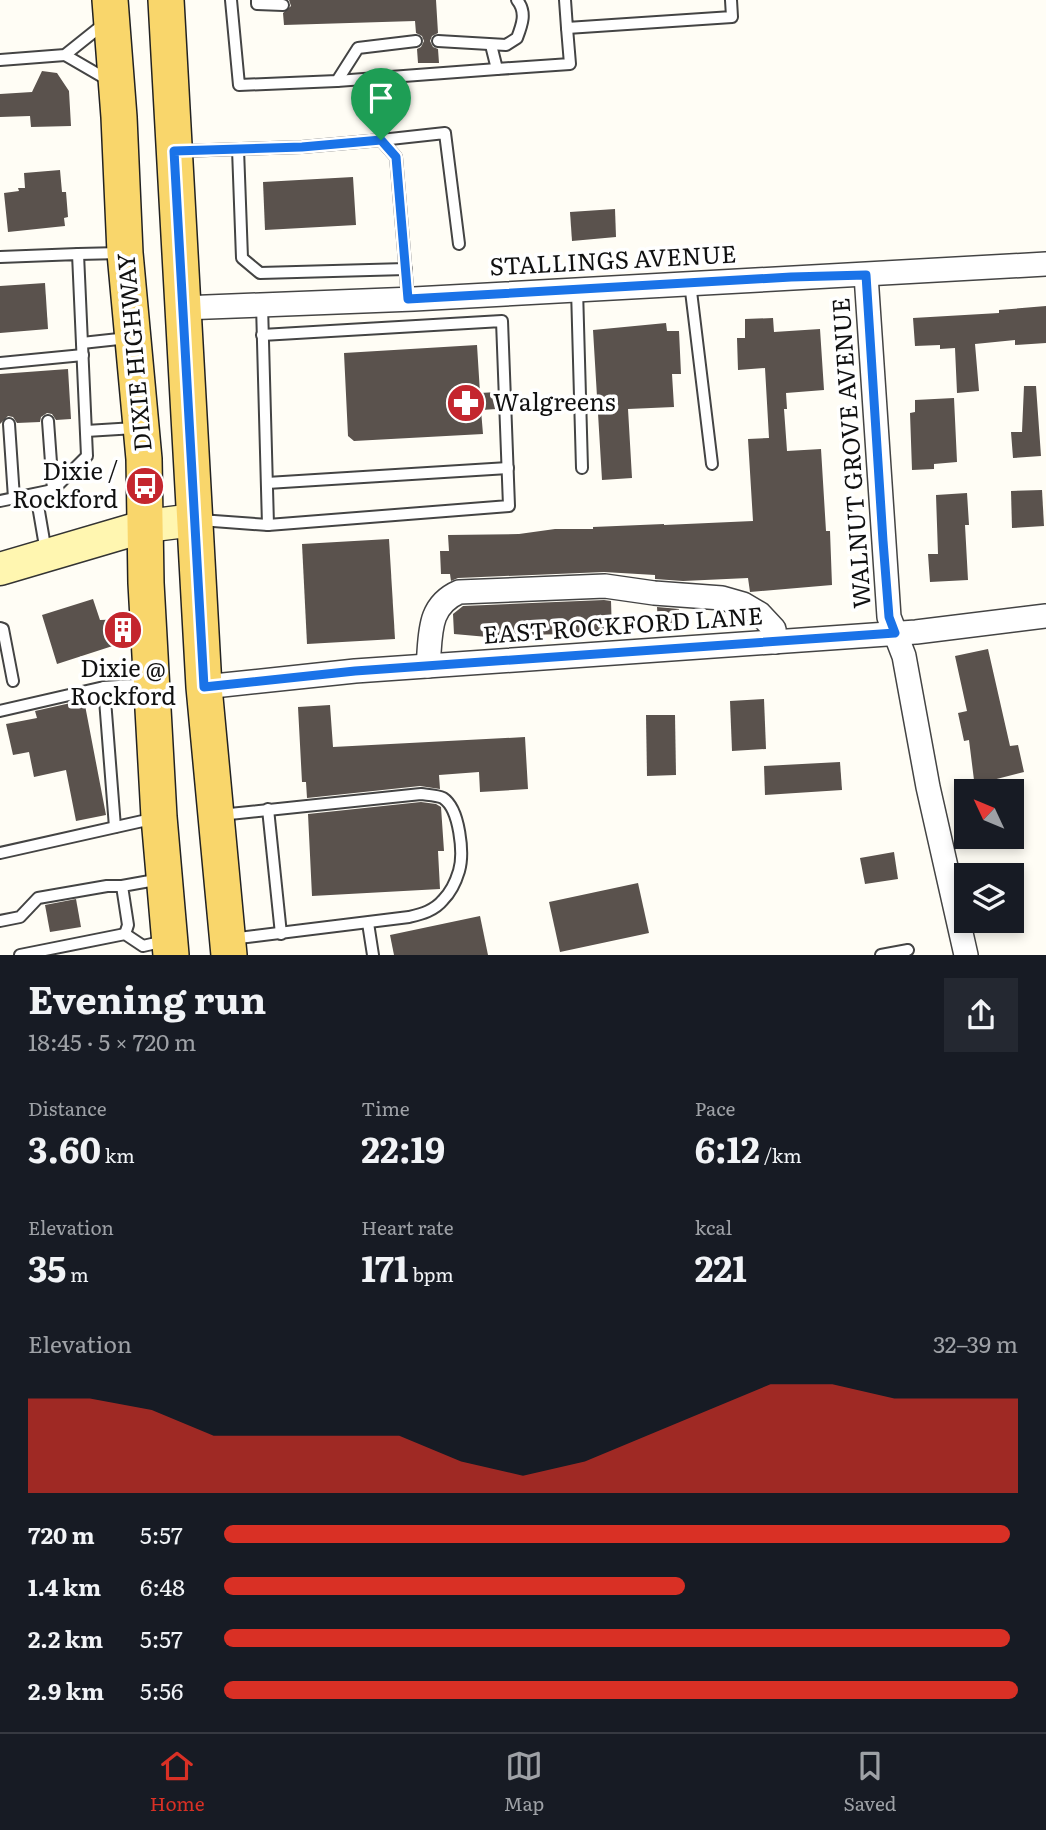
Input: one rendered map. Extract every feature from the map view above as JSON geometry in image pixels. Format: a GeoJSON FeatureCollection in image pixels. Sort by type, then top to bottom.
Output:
{"type":"FeatureCollection","features":[{"type":"Feature","properties":{"kind":"main road","name":"DIXIE HIGHWAY"},"geometry":{"type":"LineString","coordinates":[[166,0],[204,687],[229,947]]}},
{"type":"Feature","properties":{"kind":"main road","name":"DIXIE HIGHWAY"},"geometry":{"type":"LineString","coordinates":[[111,9],[125,253],[142,428],[146,583],[163,878],[155,949]]}},
{"type":"Feature","properties":{"kind":"main road"},"geometry":{"type":"LineString","coordinates":[[0,569],[146,526],[194,520]]}},
{"type":"Feature","properties":{"kind":"street","name":"STALLINGS AVENUE"},"geometry":{"type":"LineString","coordinates":[[182,308],[408,299],[1046,264]]}},
{"type":"Feature","properties":{"kind":"street","name":"WALNUT GROVE AVENUE"},"geometry":{"type":"LineString","coordinates":[[866,275],[889,617],[904,656],[928,787],[966,955]]}},
{"type":"Feature","properties":{"kind":"street"},"geometry":{"type":"LineString","coordinates":[[428,666],[433,619],[437,607],[446,597],[459,592],[605,586],[722,598],[743,604],[760,614],[774,629],[775,642]]}},
{"type":"Feature","properties":{"kind":"street","name":"EAST ROCKFORD LANE"},"geometry":{"type":"LineString","coordinates":[[204,687],[355,671],[895,633],[1046,616]]}},
{"type":"Feature","properties":{"kind":"lane"},"geometry":{"type":"LineString","coordinates":[[231,0],[239,85],[337,81],[570,64],[565,0]]}},
{"type":"Feature","properties":{"kind":"lane"},"geometry":{"type":"LineString","coordinates":[[257,0],[257,5],[283,5]]}},
{"type":"Feature","properties":{"kind":"lane"},"geometry":{"type":"LineString","coordinates":[[438,41],[506,45],[517,38],[524,18],[517,0]]}},
{"type":"Feature","properties":{"kind":"lane"},"geometry":{"type":"LineString","coordinates":[[567,28],[732,17],[731,0]]}},
{"type":"Feature","properties":{"kind":"lane"},"geometry":{"type":"LineString","coordinates":[[65,55],[111,9]]}},
{"type":"Feature","properties":{"kind":"lane"},"geometry":{"type":"LineString","coordinates":[[337,81],[358,48],[416,41]]}},
{"type":"Feature","properties":{"kind":"lane"},"geometry":{"type":"LineString","coordinates":[[491,45],[498,69]]}},
{"type":"Feature","properties":{"kind":"lane"},"geometry":{"type":"LineString","coordinates":[[0,60],[65,55],[117,86]]}},
{"type":"Feature","properties":{"kind":"lane"},"geometry":{"type":"LineString","coordinates":[[174,151],[302,147],[445,133],[459,244]]}},
{"type":"Feature","properties":{"kind":"lane"},"geometry":{"type":"LineString","coordinates":[[381,140],[396,157],[408,299]]}},
{"type":"Feature","properties":{"kind":"lane"},"geometry":{"type":"LineString","coordinates":[[238,149],[242,258],[260,273],[406,269]]}},
{"type":"Feature","properties":{"kind":"lane"},"geometry":{"type":"LineString","coordinates":[[0,257],[125,253]]}},
{"type":"Feature","properties":{"kind":"lane"},"geometry":{"type":"LineString","coordinates":[[0,501],[53,490],[86,456],[78,254]]}},
{"type":"Feature","properties":{"kind":"lane"},"geometry":{"type":"LineString","coordinates":[[690,282],[712,464]]}},
{"type":"Feature","properties":{"kind":"lane"},"geometry":{"type":"LineString","coordinates":[[577,289],[582,468]]}},
{"type":"Feature","properties":{"kind":"lane"},"geometry":{"type":"LineString","coordinates":[[262,305],[268,525]]}},
{"type":"Feature","properties":{"kind":"lane"},"geometry":{"type":"LineString","coordinates":[[194,520],[268,525],[509,506],[502,321],[262,335]]}},
{"type":"Feature","properties":{"kind":"lane"},"geometry":{"type":"LineString","coordinates":[[82,342],[135,337]]}},
{"type":"Feature","properties":{"kind":"lane"},"geometry":{"type":"LineString","coordinates":[[3,367],[42,359],[83,355]]}},
{"type":"Feature","properties":{"kind":"lane"},"geometry":{"type":"LineString","coordinates":[[42,359],[43,371]]}},
{"type":"Feature","properties":{"kind":"lane"},"geometry":{"type":"LineString","coordinates":[[48,421],[53,490]]}},
{"type":"Feature","properties":{"kind":"lane"},"geometry":{"type":"LineString","coordinates":[[9,424],[14,498]]}},
{"type":"Feature","properties":{"kind":"lane"},"geometry":{"type":"LineString","coordinates":[[86,431],[142,428]]}},
{"type":"Feature","properties":{"kind":"lane"},"geometry":{"type":"LineString","coordinates":[[267,483],[508,468]]}},
{"type":"Feature","properties":{"kind":"lane"},"geometry":{"type":"LineString","coordinates":[[36,494],[46,555]]}},
{"type":"Feature","properties":{"kind":"lane"},"geometry":{"type":"LineString","coordinates":[[0,628],[13,681]]}},
{"type":"Feature","properties":{"kind":"lane"},"geometry":{"type":"LineString","coordinates":[[0,711],[104,687],[151,684]]}},
{"type":"Feature","properties":{"kind":"lane"},"geometry":{"type":"LineString","coordinates":[[104,687],[116,827]]}},
{"type":"Feature","properties":{"kind":"lane"},"geometry":{"type":"LineString","coordinates":[[216,816],[421,794],[441,797],[449,803],[456,816],[461,852],[459,870],[452,888],[442,902],[428,912],[409,918],[281,934],[229,947]]}},
{"type":"Feature","properties":{"kind":"lane"},"geometry":{"type":"LineString","coordinates":[[268,809],[281,934]]}},
{"type":"Feature","properties":{"kind":"lane"},"geometry":{"type":"LineString","coordinates":[[0,853],[159,817]]}},
{"type":"Feature","properties":{"kind":"lane"},"geometry":{"type":"LineString","coordinates":[[0,921],[20,917],[38,898],[163,878]]}},
{"type":"Feature","properties":{"kind":"lane"},"geometry":{"type":"LineString","coordinates":[[122,886],[128,925],[125,934]]}},
{"type":"Feature","properties":{"kind":"lane"},"geometry":{"type":"LineString","coordinates":[[368,923],[373,955]]}},
{"type":"Feature","properties":{"kind":"lane"},"geometry":{"type":"LineString","coordinates":[[20,955],[125,934],[155,949]]}},
{"type":"Feature","properties":{"kind":"lane"},"geometry":{"type":"LineString","coordinates":[[881,955],[908,950]]}},
{"type":"Feature","properties":{"kind":"building"},"geometry":{"type":"Polygon","coordinates":[[[289,0],[436,0],[438,33],[432,36],[430,41],[433,47],[438,49],[439,63],[418,63],[417,49],[424,41],[422,36],[416,33],[415,21],[284,25],[283,13],[291,6],[289,0]]]}},
{"type":"Feature","properties":{"kind":"building"},"geometry":{"type":"Polygon","coordinates":[[[42,71],[57,73],[69,91],[71,126],[31,127],[30,116],[0,117],[0,94],[32,92],[42,71]]]}},
{"type":"Feature","properties":{"kind":"building"},"geometry":{"type":"Polygon","coordinates":[[[60,170],[62,192],[66,192],[68,217],[64,218],[65,226],[8,232],[4,193],[25,188],[24,173],[60,170]]]}},
{"type":"Feature","properties":{"kind":"building"},"geometry":{"type":"Polygon","coordinates":[[[353,177],[356,225],[265,230],[263,182],[353,177]]]}},
{"type":"Feature","properties":{"kind":"building"},"geometry":{"type":"Polygon","coordinates":[[[615,209],[616,237],[572,241],[570,212],[615,209]]]}},
{"type":"Feature","properties":{"kind":"building"},"geometry":{"type":"Polygon","coordinates":[[[45,283],[48,329],[0,333],[0,286],[45,283]]]}},
{"type":"Feature","properties":{"kind":"building"},"geometry":{"type":"Polygon","coordinates":[[[1046,306],[1046,343],[1015,345],[1015,340],[975,344],[979,391],[957,393],[955,348],[940,349],[940,345],[915,346],[913,318],[999,313],[999,310],[1046,306]]]}},
{"type":"Feature","properties":{"kind":"building"},"geometry":{"type":"Polygon","coordinates":[[[773,318],[774,332],[820,329],[824,390],[786,393],[787,409],[784,409],[787,451],[821,449],[826,531],[830,531],[832,585],[750,592],[748,578],[683,581],[655,579],[655,575],[604,572],[458,578],[451,581],[450,574],[441,574],[440,551],[449,551],[448,535],[519,534],[555,529],[753,521],[748,439],[769,438],[765,368],[738,370],[737,338],[745,338],[745,319],[773,318]]]}},
{"type":"Feature","properties":{"kind":"building"},"geometry":{"type":"Polygon","coordinates":[[[666,323],[667,331],[679,331],[681,374],[672,374],[674,407],[628,409],[632,478],[602,480],[593,330],[666,323]]]}},
{"type":"Feature","properties":{"kind":"building","name":"Walgreens"},"geometry":{"type":"Polygon","coordinates":[[[477,345],[480,393],[497,392],[497,409],[481,410],[483,434],[354,441],[348,436],[344,353],[477,345]]]}},
{"type":"Feature","properties":{"kind":"building"},"geometry":{"type":"Polygon","coordinates":[[[68,369],[71,419],[56,420],[52,414],[47,413],[41,417],[40,422],[17,423],[13,417],[8,416],[0,424],[0,374],[68,369]]]}},
{"type":"Feature","properties":{"kind":"building"},"geometry":{"type":"Polygon","coordinates":[[[1024,386],[1036,386],[1041,456],[1013,458],[1011,432],[1022,432],[1024,386]]]}},
{"type":"Feature","properties":{"kind":"building"},"geometry":{"type":"Polygon","coordinates":[[[954,398],[957,462],[934,464],[934,469],[912,470],[910,413],[915,412],[915,400],[954,398]]]}},
{"type":"Feature","properties":{"kind":"building"},"geometry":{"type":"Polygon","coordinates":[[[1042,490],[1044,526],[1012,528],[1011,491],[1042,490]]]}},
{"type":"Feature","properties":{"kind":"building"},"geometry":{"type":"Polygon","coordinates":[[[967,493],[969,525],[965,525],[968,580],[930,582],[928,554],[938,554],[936,495],[967,493]]]}},
{"type":"Feature","properties":{"kind":"building"},"geometry":{"type":"Polygon","coordinates":[[[389,539],[395,639],[307,644],[302,544],[389,539]]]}},
{"type":"Feature","properties":{"kind":"building"},"geometry":{"type":"Polygon","coordinates":[[[93,599],[100,620],[127,619],[128,641],[57,664],[42,615],[93,599]]]}},
{"type":"Feature","properties":{"kind":"building"},"geometry":{"type":"Polygon","coordinates":[[[611,601],[612,633],[522,635],[522,640],[454,634],[453,614],[463,606],[611,601]]]}},
{"type":"Feature","properties":{"kind":"building"},"geometry":{"type":"Polygon","coordinates":[[[657,607],[679,609],[680,623],[658,623],[657,607]]]}},
{"type":"Feature","properties":{"kind":"building"},"geometry":{"type":"Polygon","coordinates":[[[988,649],[1010,746],[1018,745],[1024,772],[997,779],[974,779],[969,740],[964,741],[958,713],[967,711],[955,656],[988,649]]]}},
{"type":"Feature","properties":{"kind":"building"},"geometry":{"type":"Polygon","coordinates":[[[764,699],[766,749],[732,751],[730,701],[764,699]]]}},
{"type":"Feature","properties":{"kind":"building"},"geometry":{"type":"Polygon","coordinates":[[[84,700],[106,815],[76,821],[66,770],[34,777],[29,752],[13,755],[6,724],[37,718],[35,711],[84,700]]]}},
{"type":"Feature","properties":{"kind":"building"},"geometry":{"type":"Polygon","coordinates":[[[330,705],[333,747],[525,737],[528,789],[480,792],[479,772],[439,775],[440,789],[420,786],[307,798],[306,782],[302,782],[298,707],[330,705]]]}},
{"type":"Feature","properties":{"kind":"building"},"geometry":{"type":"Polygon","coordinates":[[[646,715],[675,715],[676,775],[647,776],[646,715]]]}},
{"type":"Feature","properties":{"kind":"building"},"geometry":{"type":"Polygon","coordinates":[[[840,762],[842,790],[765,795],[764,766],[840,762]]]}},
{"type":"Feature","properties":{"kind":"building"},"geometry":{"type":"Polygon","coordinates":[[[421,802],[441,807],[444,851],[438,851],[440,889],[312,896],[308,814],[421,802]]]}},
{"type":"Feature","properties":{"kind":"building"},"geometry":{"type":"Polygon","coordinates":[[[894,852],[898,879],[865,884],[860,858],[894,852]]]}},
{"type":"Feature","properties":{"kind":"building"},"geometry":{"type":"Polygon","coordinates":[[[638,883],[649,933],[560,952],[549,902],[638,883]]]}},
{"type":"Feature","properties":{"kind":"building"},"geometry":{"type":"Polygon","coordinates":[[[76,899],[81,927],[50,932],[45,905],[76,899]]]}},
{"type":"Feature","properties":{"kind":"building"},"geometry":{"type":"Polygon","coordinates":[[[480,916],[488,955],[394,955],[390,935],[480,916]]]}},
{"type":"Feature","properties":{"kind":"place","name":"Walgreens"},"geometry":{"type":"Point","coordinates":[466,403]}},
{"type":"Feature","properties":{"kind":"place","name":"Dixie / Rockford"},"geometry":{"type":"Point","coordinates":[145,486]}},
{"type":"Feature","properties":{"kind":"place","name":"Dixie @ Rockford"},"geometry":{"type":"Point","coordinates":[123,630]}},
{"type":"Feature","properties":{"kind":"route"},"geometry":{"type":"LineString","coordinates":[[381,140],[396,157],[408,299],[866,275],[889,617],[895,633],[355,671],[204,687],[174,151],[302,147],[381,140]]}}]}
